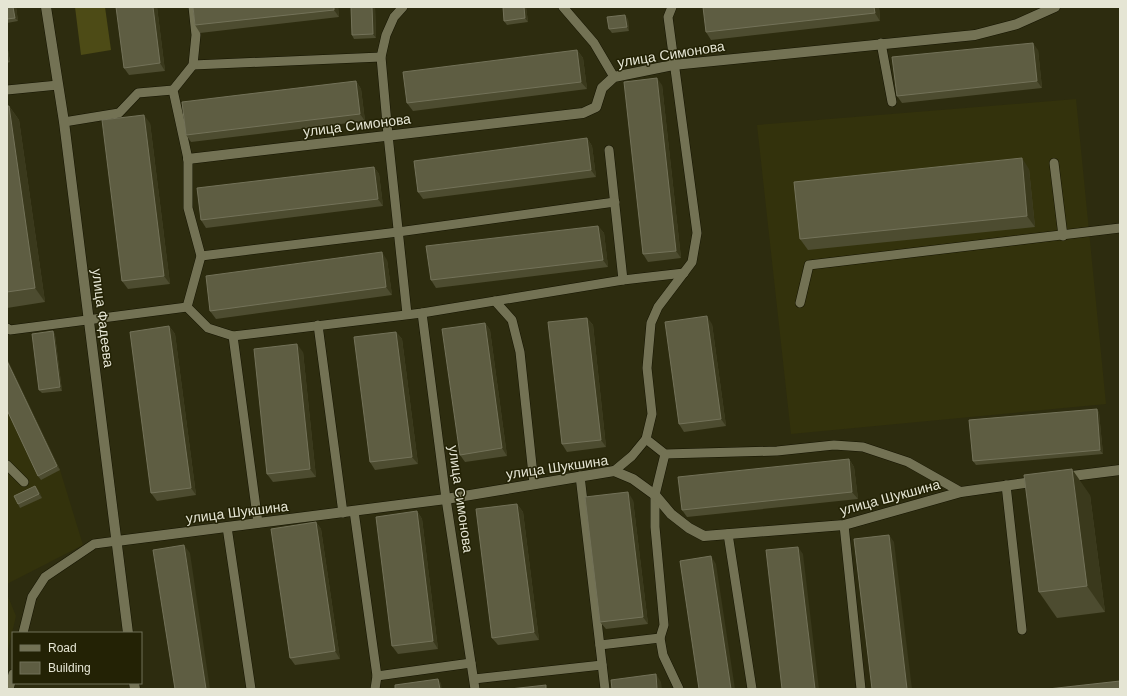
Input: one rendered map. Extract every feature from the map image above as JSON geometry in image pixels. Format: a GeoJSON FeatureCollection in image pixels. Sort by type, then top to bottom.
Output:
{"type":"FeatureCollection","features":[{"type":"Feature","properties":{"kind":"street","name":"улица Фадеева"},"geometry":{"type":"LineString","coordinates":[[46,7],[64,122],[128,632]]}},
{"type":"Feature","properties":{"kind":"street","name":"улица Симонова"},"geometry":{"type":"LineString","coordinates":[[188,160],[583,113],[596,107],[602,88],[614,76],[673,65],[881,43],[975,35],[1017,24],[1055,7]]}},
{"type":"Feature","properties":{"kind":"street","name":"улица Шукшина"},"geometry":{"type":"LineString","coordinates":[[117,541],[446,499],[614,471],[633,479],[655,495],[671,514],[689,528],[704,536],[844,525],[961,492],[1120,470]]}},
{"type":"Feature","properties":{"kind":"lane"},"geometry":{"type":"LineString","coordinates":[[64,122],[119,113],[138,93],[173,90],[193,65],[196,35],[193,7]]}},
{"type":"Feature","properties":{"kind":"lane"},"geometry":{"type":"LineString","coordinates":[[404,7],[394,17],[386,36],[381,57],[407,314]]}},
{"type":"Feature","properties":{"kind":"lane"},"geometry":{"type":"LineString","coordinates":[[564,7],[594,43],[614,76]]}},
{"type":"Feature","properties":{"kind":"lane"},"geometry":{"type":"LineString","coordinates":[[614,471],[632,456],[646,440],[652,414],[647,368],[651,323],[658,308],[692,262],[697,233],[673,65],[668,17],[672,7]]}},
{"type":"Feature","properties":{"kind":"lane"},"geometry":{"type":"LineString","coordinates":[[881,43],[892,102]]}},
{"type":"Feature","properties":{"kind":"lane"},"geometry":{"type":"LineString","coordinates":[[193,65],[381,57]]}},
{"type":"Feature","properties":{"kind":"lane"},"geometry":{"type":"LineString","coordinates":[[7,90],[58,85]]}},
{"type":"Feature","properties":{"kind":"lane"},"geometry":{"type":"LineString","coordinates":[[173,90],[188,160],[188,208],[201,256],[187,307]]}},
{"type":"Feature","properties":{"kind":"lane"},"geometry":{"type":"LineString","coordinates":[[609,150],[623,280]]}},
{"type":"Feature","properties":{"kind":"lane"},"geometry":{"type":"LineString","coordinates":[[1054,163],[1063,236]]}},
{"type":"Feature","properties":{"kind":"lane"},"geometry":{"type":"LineString","coordinates":[[201,256],[398,232],[615,202]]}},
{"type":"Feature","properties":{"kind":"lane"},"geometry":{"type":"LineString","coordinates":[[800,303],[809,265],[1063,236],[1120,228]]}},
{"type":"Feature","properties":{"kind":"lane"},"geometry":{"type":"LineString","coordinates":[[187,307],[208,328],[233,336],[422,313],[623,280],[684,273]]}},
{"type":"Feature","properties":{"kind":"lane"},"geometry":{"type":"LineString","coordinates":[[495,301],[512,320],[520,352],[534,484]]}},
{"type":"Feature","properties":{"kind":"lane"},"geometry":{"type":"LineString","coordinates":[[7,328],[10,330],[187,307]]}},
{"type":"Feature","properties":{"kind":"lane","name":"улица Симонова"},"geometry":{"type":"LineString","coordinates":[[422,313],[446,499],[475,689]]}},
{"type":"Feature","properties":{"kind":"lane"},"geometry":{"type":"LineString","coordinates":[[318,325],[377,676],[375,689]]}},
{"type":"Feature","properties":{"kind":"lane"},"geometry":{"type":"LineString","coordinates":[[233,336],[258,523]]}},
{"type":"Feature","properties":{"kind":"lane"},"geometry":{"type":"LineString","coordinates":[[646,440],[665,454],[777,451],[834,444],[863,447],[908,462],[961,492]]}},
{"type":"Feature","properties":{"kind":"lane"},"geometry":{"type":"LineString","coordinates":[[665,454],[655,495],[655,527],[664,625],[660,638],[663,654],[679,689]]}},
{"type":"Feature","properties":{"kind":"lane"},"geometry":{"type":"LineString","coordinates":[[7,465],[24,482]]}},
{"type":"Feature","properties":{"kind":"lane"},"geometry":{"type":"LineString","coordinates":[[580,476],[605,689]]}},
{"type":"Feature","properties":{"kind":"lane"},"geometry":{"type":"LineString","coordinates":[[1006,485],[1022,630]]}},
{"type":"Feature","properties":{"kind":"lane"},"geometry":{"type":"LineString","coordinates":[[844,525],[861,689]]}},
{"type":"Feature","properties":{"kind":"lane"},"geometry":{"type":"LineString","coordinates":[[227,527],[252,689]]}},
{"type":"Feature","properties":{"kind":"lane"},"geometry":{"type":"LineString","coordinates":[[728,534],[752,689]]}},
{"type":"Feature","properties":{"kind":"lane"},"geometry":{"type":"LineString","coordinates":[[23,632],[32,597],[44,577],[94,544],[117,541]]}},
{"type":"Feature","properties":{"kind":"lane"},"geometry":{"type":"LineString","coordinates":[[600,644],[660,638]]}},
{"type":"Feature","properties":{"kind":"lane"},"geometry":{"type":"LineString","coordinates":[[377,676],[471,663]]}},
{"type":"Feature","properties":{"kind":"lane"},"geometry":{"type":"LineString","coordinates":[[474,679],[602,665]]}},
{"type":"Feature","properties":{"kind":"lane"},"geometry":{"type":"LineString","coordinates":[[9,689],[12,678]]}},
{"type":"Feature","properties":{"kind":"shaded area"},"geometry":{"type":"Polygon","coordinates":[[[75,7],[105,7],[111,50],[81,55],[75,7]]]}},
{"type":"Feature","properties":{"kind":"shaded area"},"geometry":{"type":"Polygon","coordinates":[[[1076,99],[1106,404],[791,434],[757,125],[1076,99]]]}},
{"type":"Feature","properties":{"kind":"shaded area"},"geometry":{"type":"Polygon","coordinates":[[[7,359],[60,470],[83,545],[7,584],[7,359]]]}},
{"type":"Feature","properties":{"kind":"shaded area"},"geometry":{"type":"Polygon","coordinates":[[[7,594],[16,616],[7,654],[7,594]]]}},
{"type":"Feature","properties":{"kind":"building"},"geometry":{"type":"Polygon","coordinates":[[[7,7],[13,7],[15,18],[7,19],[7,7]]]}},
{"type":"Feature","properties":{"kind":"building"},"geometry":{"type":"Polygon","coordinates":[[[116,7],[153,7],[160,63],[124,68],[116,7]]]}},
{"type":"Feature","properties":{"kind":"building"},"geometry":{"type":"Polygon","coordinates":[[[193,7],[334,7],[334,10],[195,25],[193,7]]]}},
{"type":"Feature","properties":{"kind":"building"},"geometry":{"type":"Polygon","coordinates":[[[351,7],[372,7],[373,34],[352,35],[351,7]]]}},
{"type":"Feature","properties":{"kind":"building"},"geometry":{"type":"Polygon","coordinates":[[[503,7],[524,7],[525,18],[504,21],[503,7]]]}},
{"type":"Feature","properties":{"kind":"building"},"geometry":{"type":"Polygon","coordinates":[[[703,7],[874,7],[875,13],[706,32],[703,7]]]}},
{"type":"Feature","properties":{"kind":"building"},"geometry":{"type":"Polygon","coordinates":[[[625,15],[627,27],[609,29],[607,17],[625,15]]]}},
{"type":"Feature","properties":{"kind":"building"},"geometry":{"type":"Polygon","coordinates":[[[1033,43],[1037,81],[897,96],[892,57],[1033,43]]]}},
{"type":"Feature","properties":{"kind":"building"},"geometry":{"type":"Polygon","coordinates":[[[577,50],[581,82],[407,103],[403,72],[577,50]]]}},
{"type":"Feature","properties":{"kind":"building"},"geometry":{"type":"Polygon","coordinates":[[[657,78],[676,251],[643,254],[624,82],[657,78]]]}},
{"type":"Feature","properties":{"kind":"building"},"geometry":{"type":"Polygon","coordinates":[[[356,81],[360,114],[186,135],[182,102],[356,81]]]}},
{"type":"Feature","properties":{"kind":"building"},"geometry":{"type":"Polygon","coordinates":[[[7,106],[9,106],[35,288],[7,292],[7,106]]]}},
{"type":"Feature","properties":{"kind":"building"},"geometry":{"type":"Polygon","coordinates":[[[144,115],[164,276],[122,281],[102,120],[144,115]]]}},
{"type":"Feature","properties":{"kind":"building"},"geometry":{"type":"Polygon","coordinates":[[[587,138],[591,170],[418,192],[414,161],[587,138]]]}},
{"type":"Feature","properties":{"kind":"building"},"geometry":{"type":"Polygon","coordinates":[[[1022,158],[1027,216],[800,239],[794,182],[1022,158]]]}},
{"type":"Feature","properties":{"kind":"building"},"geometry":{"type":"Polygon","coordinates":[[[374,167],[378,199],[201,220],[197,188],[374,167]]]}},
{"type":"Feature","properties":{"kind":"building"},"geometry":{"type":"Polygon","coordinates":[[[598,226],[603,260],[431,280],[426,246],[598,226]]]}},
{"type":"Feature","properties":{"kind":"building"},"geometry":{"type":"Polygon","coordinates":[[[382,252],[386,287],[210,311],[206,276],[382,252]]]}},
{"type":"Feature","properties":{"kind":"building"},"geometry":{"type":"Polygon","coordinates":[[[707,316],[721,419],[679,424],[665,322],[707,316]]]}},
{"type":"Feature","properties":{"kind":"building"},"geometry":{"type":"Polygon","coordinates":[[[587,318],[601,440],[562,444],[548,322],[587,318]]]}},
{"type":"Feature","properties":{"kind":"building"},"geometry":{"type":"Polygon","coordinates":[[[485,323],[502,448],[460,455],[442,329],[485,323]]]}},
{"type":"Feature","properties":{"kind":"building"},"geometry":{"type":"Polygon","coordinates":[[[169,326],[191,488],[151,493],[130,332],[169,326]]]}},
{"type":"Feature","properties":{"kind":"building"},"geometry":{"type":"Polygon","coordinates":[[[53,331],[60,387],[39,390],[32,334],[53,331]]]}},
{"type":"Feature","properties":{"kind":"building"},"geometry":{"type":"Polygon","coordinates":[[[396,332],[412,457],[370,462],[354,337],[396,332]]]}},
{"type":"Feature","properties":{"kind":"building"},"geometry":{"type":"Polygon","coordinates":[[[297,344],[310,469],[267,474],[254,349],[297,344]]]}},
{"type":"Feature","properties":{"kind":"building"},"geometry":{"type":"Polygon","coordinates":[[[7,361],[57,466],[38,476],[7,410],[7,361]]]}},
{"type":"Feature","properties":{"kind":"building"},"geometry":{"type":"Polygon","coordinates":[[[1097,409],[1100,450],[973,461],[969,420],[1097,409]]]}},
{"type":"Feature","properties":{"kind":"building"},"geometry":{"type":"Polygon","coordinates":[[[849,459],[852,492],[682,510],[678,477],[849,459]]]}},
{"type":"Feature","properties":{"kind":"building"},"geometry":{"type":"Polygon","coordinates":[[[1072,469],[1087,586],[1039,592],[1024,475],[1072,469]]]}},
{"type":"Feature","properties":{"kind":"building"},"geometry":{"type":"Polygon","coordinates":[[[35,486],[39,494],[18,504],[14,496],[35,486]]]}},
{"type":"Feature","properties":{"kind":"building"},"geometry":{"type":"Polygon","coordinates":[[[628,492],[643,617],[600,622],[585,497],[628,492]]]}},
{"type":"Feature","properties":{"kind":"building"},"geometry":{"type":"Polygon","coordinates":[[[517,504],[534,632],[492,638],[476,509],[517,504]]]}},
{"type":"Feature","properties":{"kind":"building"},"geometry":{"type":"Polygon","coordinates":[[[417,511],[433,641],[392,646],[376,517],[417,511]]]}},
{"type":"Feature","properties":{"kind":"building"},"geometry":{"type":"Polygon","coordinates":[[[316,522],[335,651],[290,658],[271,529],[316,522]]]}},
{"type":"Feature","properties":{"kind":"building"},"geometry":{"type":"Polygon","coordinates":[[[889,535],[907,689],[872,689],[854,539],[889,535]]]}},
{"type":"Feature","properties":{"kind":"building"},"geometry":{"type":"Polygon","coordinates":[[[184,545],[206,689],[175,689],[153,550],[184,545]]]}},
{"type":"Feature","properties":{"kind":"building"},"geometry":{"type":"Polygon","coordinates":[[[798,547],[815,689],[782,689],[766,550],[798,547]]]}},
{"type":"Feature","properties":{"kind":"building"},"geometry":{"type":"Polygon","coordinates":[[[711,556],[731,689],[699,689],[680,561],[711,556]]]}},
{"type":"Feature","properties":{"kind":"building"},"geometry":{"type":"Polygon","coordinates":[[[656,674],[657,689],[612,689],[611,680],[656,674]]]}},
{"type":"Feature","properties":{"kind":"building"},"geometry":{"type":"Polygon","coordinates":[[[438,679],[440,689],[395,689],[395,685],[438,679]]]}},
{"type":"Feature","properties":{"kind":"building"},"geometry":{"type":"Polygon","coordinates":[[[1120,681],[1120,689],[1048,689],[1120,681]]]}},
{"type":"Feature","properties":{"kind":"building"},"geometry":{"type":"Polygon","coordinates":[[[546,685],[546,689],[510,689],[546,685]]]}}]}
